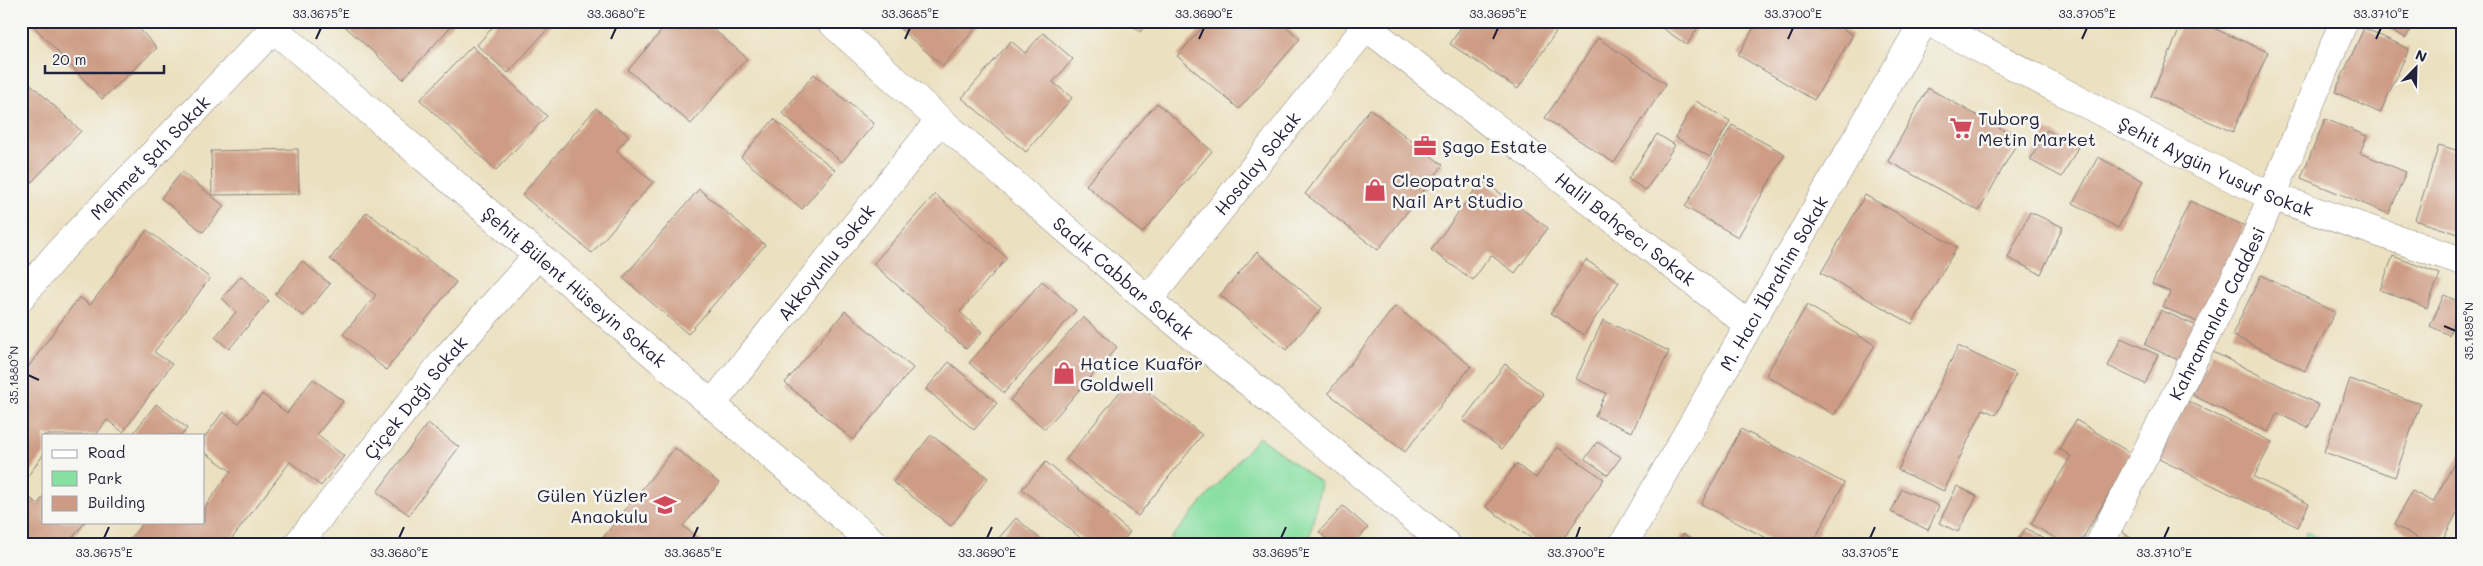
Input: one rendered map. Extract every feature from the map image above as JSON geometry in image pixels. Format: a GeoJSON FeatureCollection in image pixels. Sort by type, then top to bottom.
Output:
{"type":"FeatureCollection","features":[{"type":"Feature","properties":{"kind":"street","name":"Sadık Cabbar Sokak"},"geometry":{"type":"LineString","coordinates":[[830,21],[940,120],[1148,300],[1448,545]]}},
{"type":"Feature","properties":{"kind":"street","name":"Şehit Aygün Yusuf Sokak"},"geometry":{"type":"LineString","coordinates":[[1926,21],[2182,154],[2271,196],[2462,261]]}},
{"type":"Feature","properties":{"kind":"street","name":"M. Hacı İbrahim Sokak"},"geometry":{"type":"LineString","coordinates":[[1623,545],[1926,21]]}},
{"type":"Feature","properties":{"kind":"street","name":"Kahramanlar Caddesi"},"geometry":{"type":"LineString","coordinates":[[2099,545],[2252,245],[2344,21]]}},
{"type":"Feature","properties":{"kind":"street","name":"Halil Bahçecı Sokak"},"geometry":{"type":"LineString","coordinates":[[1363,24],[1749,325]]}},
{"type":"Feature","properties":{"kind":"street","name":"Hosalay Sokak"},"geometry":{"type":"LineString","coordinates":[[1148,300],[1363,24]]}},
{"type":"Feature","properties":{"kind":"street","name":"Şehit Bülent Hüseyin Sokak"},"geometry":{"type":"LineString","coordinates":[[277,25],[538,255],[876,545]]}},
{"type":"Feature","properties":{"kind":"street","name":"Mehmet Şah Sokak"},"geometry":{"type":"LineString","coordinates":[[21,297],[58,253],[277,25]]}},
{"type":"Feature","properties":{"kind":"street","name":"Akkoyunlu Sokak"},"geometry":{"type":"LineString","coordinates":[[712,404],[940,120]]}},
{"type":"Feature","properties":{"kind":"street","name":"Çiçek Dağı Sokak"},"geometry":{"type":"LineString","coordinates":[[297,545],[448,357],[538,255]]}},
{"type":"Feature","properties":{"kind":"green space"},"geometry":{"type":"Polygon","coordinates":[[[1259,437],[1321,483],[1308,545],[1165,545],[1259,437]]]}},
{"type":"Feature","properties":{"kind":"green space"},"geometry":{"type":"Polygon","coordinates":[[[2307,532],[2334,545],[2301,545],[2307,532]]]}},
{"type":"Feature","properties":{"kind":"building"},"geometry":{"type":"Polygon","coordinates":[[[29,21],[132,21],[157,48],[102,99],[29,21]]]}},
{"type":"Feature","properties":{"kind":"building"},"geometry":{"type":"Polygon","coordinates":[[[339,21],[456,21],[403,79],[339,21]]]}},
{"type":"Feature","properties":{"kind":"building"},"geometry":{"type":"Polygon","coordinates":[[[498,21],[554,22],[508,73],[477,45],[498,21]]]}},
{"type":"Feature","properties":{"kind":"building"},"geometry":{"type":"Polygon","coordinates":[[[670,21],[704,21],[747,58],[691,124],[628,70],[670,21]]]}},
{"type":"Feature","properties":{"kind":"building"},"geometry":{"type":"Polygon","coordinates":[[[891,21],[982,21],[943,66],[891,21]]]}},
{"type":"Feature","properties":{"kind":"building"},"geometry":{"type":"Polygon","coordinates":[[[1127,21],[1149,21],[1140,32],[1127,21]]]}},
{"type":"Feature","properties":{"kind":"building"},"geometry":{"type":"Polygon","coordinates":[[[1208,21],[1280,21],[1300,39],[1239,109],[1177,56],[1208,21]]]}},
{"type":"Feature","properties":{"kind":"building"},"geometry":{"type":"Polygon","coordinates":[[[1465,21],[1563,21],[1518,89],[1450,44],[1465,21]]]}},
{"type":"Feature","properties":{"kind":"building"},"geometry":{"type":"Polygon","coordinates":[[[1652,21],[1702,21],[1687,45],[1652,21]]]}},
{"type":"Feature","properties":{"kind":"building"},"geometry":{"type":"Polygon","coordinates":[[[1758,21],[1829,21],[1853,35],[1814,100],[1738,55],[1758,21]]]}},
{"type":"Feature","properties":{"kind":"building"},"geometry":{"type":"Polygon","coordinates":[[[2039,21],[2054,21],[2050,27],[2039,21]]]}},
{"type":"Feature","properties":{"kind":"building"},"geometry":{"type":"Polygon","coordinates":[[[2183,21],[2197,21],[2268,52],[2233,132],[2151,96],[2183,21]]]}},
{"type":"Feature","properties":{"kind":"building"},"geometry":{"type":"Polygon","coordinates":[[[2373,21],[2415,21],[2406,38],[2373,21]]]}},
{"type":"Feature","properties":{"kind":"building"},"geometry":{"type":"Polygon","coordinates":[[[2364,28],[2409,49],[2380,113],[2335,92],[2364,28]]]}},
{"type":"Feature","properties":{"kind":"building"},"geometry":{"type":"Polygon","coordinates":[[[1043,33],[1073,59],[1053,82],[1072,98],[1026,152],[962,98],[1011,41],[1025,53],[1043,33]]]}},
{"type":"Feature","properties":{"kind":"building"},"geometry":{"type":"Polygon","coordinates":[[[1598,38],[1666,84],[1614,163],[1545,118],[1598,38]]]}},
{"type":"Feature","properties":{"kind":"building"},"geometry":{"type":"Polygon","coordinates":[[[472,46],[547,116],[496,170],[420,100],[472,46]]]}},
{"type":"Feature","properties":{"kind":"building"},"geometry":{"type":"Polygon","coordinates":[[[814,74],[874,124],[842,162],[782,113],[814,74]]]}},
{"type":"Feature","properties":{"kind":"building"},"geometry":{"type":"Polygon","coordinates":[[[21,75],[81,131],[21,193],[21,75]]]}},
{"type":"Feature","properties":{"kind":"building"},"geometry":{"type":"Polygon","coordinates":[[[1928,88],[2019,139],[1979,211],[1888,161],[1928,88]]]}},
{"type":"Feature","properties":{"kind":"building"},"geometry":{"type":"Polygon","coordinates":[[[1696,101],[1730,121],[1710,157],[1675,137],[1696,101]]]}},
{"type":"Feature","properties":{"kind":"building"},"geometry":{"type":"Polygon","coordinates":[[[1157,103],[1212,151],[1142,233],[1086,185],[1157,103]]]}},
{"type":"Feature","properties":{"kind":"building"},"geometry":{"type":"Polygon","coordinates":[[[596,108],[629,136],[616,151],[653,182],[592,253],[522,195],[596,108]]]}},
{"type":"Feature","properties":{"kind":"building"},"geometry":{"type":"Polygon","coordinates":[[[1370,109],[1443,165],[1378,250],[1305,194],[1370,109]]]}},
{"type":"Feature","properties":{"kind":"building"},"geometry":{"type":"Polygon","coordinates":[[[774,119],[835,170],[802,209],[741,157],[774,119]]]}},
{"type":"Feature","properties":{"kind":"building"},"geometry":{"type":"Polygon","coordinates":[[[2325,119],[2367,136],[2360,153],[2406,172],[2389,214],[2301,178],[2325,119]]]}},
{"type":"Feature","properties":{"kind":"building"},"geometry":{"type":"Polygon","coordinates":[[[1732,125],[1785,154],[1738,237],[1685,207],[1732,125]]]}},
{"type":"Feature","properties":{"kind":"building"},"geometry":{"type":"Polygon","coordinates":[[[2047,130],[2078,147],[2062,177],[2030,160],[2047,130]]]}},
{"type":"Feature","properties":{"kind":"building"},"geometry":{"type":"Polygon","coordinates":[[[1657,134],[1675,145],[1646,190],[1628,179],[1657,134]]]}},
{"type":"Feature","properties":{"kind":"building"},"geometry":{"type":"Polygon","coordinates":[[[2439,145],[2462,152],[2462,235],[2415,220],[2439,145]]]}},
{"type":"Feature","properties":{"kind":"building"},"geometry":{"type":"Polygon","coordinates":[[[298,149],[299,194],[212,195],[211,151],[298,149]]]}},
{"type":"Feature","properties":{"kind":"building"},"geometry":{"type":"Polygon","coordinates":[[[2098,157],[2143,181],[2118,228],[2073,203],[2098,157]]]}},
{"type":"Feature","properties":{"kind":"building"},"geometry":{"type":"Polygon","coordinates":[[[182,172],[224,206],[203,232],[161,198],[182,172]]]}},
{"type":"Feature","properties":{"kind":"building"},"geometry":{"type":"Polygon","coordinates":[[[1482,180],[1548,228],[1515,273],[1491,255],[1473,280],[1431,250],[1482,180]]]}},
{"type":"Feature","properties":{"kind":"building"},"geometry":{"type":"Polygon","coordinates":[[[699,189],[765,245],[688,334],[623,278],[699,189]]]}},
{"type":"Feature","properties":{"kind":"building"},"geometry":{"type":"Polygon","coordinates":[[[935,194],[1007,258],[960,312],[982,332],[966,349],[945,330],[946,328],[873,264],[935,194]]]}},
{"type":"Feature","properties":{"kind":"building"},"geometry":{"type":"Polygon","coordinates":[[[1865,195],[1957,247],[1912,324],[1821,273],[1865,195]]]}},
{"type":"Feature","properties":{"kind":"building"},"geometry":{"type":"Polygon","coordinates":[[[2190,201],[2245,226],[2202,324],[2163,307],[2170,292],[2152,284],[2190,201]]]}},
{"type":"Feature","properties":{"kind":"building"},"geometry":{"type":"Polygon","coordinates":[[[367,212],[456,282],[386,370],[343,334],[376,295],[330,259],[367,212]]]}},
{"type":"Feature","properties":{"kind":"building"},"geometry":{"type":"Polygon","coordinates":[[[2030,212],[2063,227],[2041,274],[2008,258],[2030,212]]]}},
{"type":"Feature","properties":{"kind":"building"},"geometry":{"type":"Polygon","coordinates":[[[147,230],[210,278],[154,352],[172,364],[123,432],[107,420],[97,434],[42,434],[42,457],[27,477],[21,473],[21,377],[79,297],[90,305],[147,230]]]}},
{"type":"Feature","properties":{"kind":"building"},"geometry":{"type":"Polygon","coordinates":[[[1257,252],[1322,308],[1286,350],[1220,295],[1257,252]]]}},
{"type":"Feature","properties":{"kind":"building"},"geometry":{"type":"Polygon","coordinates":[[[2393,256],[2440,274],[2427,308],[2380,290],[2393,256]]]}},
{"type":"Feature","properties":{"kind":"building"},"geometry":{"type":"Polygon","coordinates":[[[1586,260],[1619,282],[1584,335],[1551,313],[1586,260]]]}},
{"type":"Feature","properties":{"kind":"building"},"geometry":{"type":"Polygon","coordinates":[[[302,261],[330,284],[303,316],[275,294],[302,261]]]}},
{"type":"Feature","properties":{"kind":"building"},"geometry":{"type":"Polygon","coordinates":[[[2261,275],[2335,312],[2305,371],[2232,335],[2261,275]]]}},
{"type":"Feature","properties":{"kind":"building"},"geometry":{"type":"Polygon","coordinates":[[[241,276],[269,301],[229,349],[215,337],[236,312],[222,298],[241,276]]]}},
{"type":"Feature","properties":{"kind":"building"},"geometry":{"type":"Polygon","coordinates":[[[1042,281],[1076,310],[1004,393],[969,363],[1042,281]]]}},
{"type":"Feature","properties":{"kind":"building"},"geometry":{"type":"Polygon","coordinates":[[[2444,295],[2462,303],[2449,335],[2430,326],[2444,295]]]}},
{"type":"Feature","properties":{"kind":"building"},"geometry":{"type":"Polygon","coordinates":[[[1807,305],[1875,345],[1834,415],[1766,375],[1807,305]]]}},
{"type":"Feature","properties":{"kind":"building"},"geometry":{"type":"Polygon","coordinates":[[[1395,306],[1471,366],[1405,452],[1328,393],[1395,306]]]}},
{"type":"Feature","properties":{"kind":"building"},"geometry":{"type":"Polygon","coordinates":[[[2161,310],[2201,328],[2185,363],[2145,345],[2161,310]]]}},
{"type":"Feature","properties":{"kind":"building"},"geometry":{"type":"Polygon","coordinates":[[[845,311],[913,368],[853,440],[785,383],[845,311]]]}},
{"type":"Feature","properties":{"kind":"building","name":"Hatice Kuaför Goldwell"},"geometry":{"type":"Polygon","coordinates":[[[1083,317],[1117,347],[1045,429],[1010,400],[1083,317]]]}},
{"type":"Feature","properties":{"kind":"building"},"geometry":{"type":"Polygon","coordinates":[[[1603,320],[1669,351],[1632,432],[1595,416],[1606,393],[1576,379],[1603,320]]]}},
{"type":"Feature","properties":{"kind":"building"},"geometry":{"type":"Polygon","coordinates":[[[2121,338],[2158,355],[2145,384],[2108,366],[2121,338]]]}},
{"type":"Feature","properties":{"kind":"building"},"geometry":{"type":"Polygon","coordinates":[[[1958,346],[2016,374],[1996,415],[1983,409],[1944,491],[1898,470],[1958,346]]]}},
{"type":"Feature","properties":{"kind":"building"},"geometry":{"type":"Polygon","coordinates":[[[2213,352],[2319,405],[2308,428],[2277,413],[2268,432],[2192,395],[2213,352]]]}},
{"type":"Feature","properties":{"kind":"building"},"geometry":{"type":"Polygon","coordinates":[[[949,362],[997,403],[974,430],[926,389],[949,362]]]}},
{"type":"Feature","properties":{"kind":"building"},"geometry":{"type":"Polygon","coordinates":[[[1505,364],[1544,394],[1502,449],[1463,420],[1505,364]]]}},
{"type":"Feature","properties":{"kind":"building"},"geometry":{"type":"Polygon","coordinates":[[[1131,378],[1202,435],[1138,516],[1066,459],[1131,378]]]}},
{"type":"Feature","properties":{"kind":"building"},"geometry":{"type":"Polygon","coordinates":[[[313,379],[343,401],[317,435],[344,456],[321,486],[290,462],[227,545],[125,545],[142,524],[205,524],[205,507],[231,471],[205,453],[205,437],[223,412],[239,423],[262,394],[287,413],[313,379]]]}},
{"type":"Feature","properties":{"kind":"building"},"geometry":{"type":"Polygon","coordinates":[[[2350,379],[2420,404],[2395,477],[2324,452],[2350,379]]]}},
{"type":"Feature","properties":{"kind":"building"},"geometry":{"type":"Polygon","coordinates":[[[2188,401],[2272,442],[2254,477],[2309,504],[2298,527],[2159,459],[2188,401]]]}},
{"type":"Feature","properties":{"kind":"building"},"geometry":{"type":"Polygon","coordinates":[[[156,404],[187,428],[183,434],[133,434],[156,404]]]}},
{"type":"Feature","properties":{"kind":"building"},"geometry":{"type":"Polygon","coordinates":[[[2076,420],[2132,454],[2079,545],[2067,545],[2031,524],[2071,456],[2059,449],[2076,420]]]}},
{"type":"Feature","properties":{"kind":"building"},"geometry":{"type":"Polygon","coordinates":[[[428,423],[459,447],[409,515],[377,492],[428,423]]]}},
{"type":"Feature","properties":{"kind":"building"},"geometry":{"type":"Polygon","coordinates":[[[1741,429],[1844,483],[1812,545],[1780,545],[1701,504],[1741,429]]]}},
{"type":"Feature","properties":{"kind":"building"},"geometry":{"type":"Polygon","coordinates":[[[931,435],[988,478],[951,526],[893,482],[931,435]]]}},
{"type":"Feature","properties":{"kind":"building"},"geometry":{"type":"Polygon","coordinates":[[[1597,442],[1621,457],[1608,475],[1585,459],[1597,442]]]}},
{"type":"Feature","properties":{"kind":"building"},"geometry":{"type":"Polygon","coordinates":[[[1557,447],[1604,479],[1559,545],[1541,545],[1486,507],[1516,464],[1536,478],[1557,447]]]}},
{"type":"Feature","properties":{"kind":"building","name":"Gülen Yüzler Anaokulu"},"geometry":{"type":"Polygon","coordinates":[[[675,448],[719,483],[683,526],[707,545],[597,545],[675,448]]]}},
{"type":"Feature","properties":{"kind":"building"},"geometry":{"type":"Polygon","coordinates":[[[2462,449],[2462,503],[2440,545],[2431,545],[2394,525],[2412,491],[2433,502],[2462,449]]]}},
{"type":"Feature","properties":{"kind":"building"},"geometry":{"type":"Polygon","coordinates":[[[1046,462],[1130,532],[1120,545],[1089,545],[1022,489],[1046,462]]]}},
{"type":"Feature","properties":{"kind":"building"},"geometry":{"type":"Polygon","coordinates":[[[1957,486],[1977,496],[1958,532],[1939,523],[1957,486]]]}},
{"type":"Feature","properties":{"kind":"building"},"geometry":{"type":"Polygon","coordinates":[[[1902,489],[1939,506],[1928,530],[1891,512],[1902,489]]]}},
{"type":"Feature","properties":{"kind":"building"},"geometry":{"type":"Polygon","coordinates":[[[21,491],[38,504],[42,499],[42,524],[83,524],[67,545],[21,545],[21,491]]]}},
{"type":"Feature","properties":{"kind":"building"},"geometry":{"type":"Polygon","coordinates":[[[1343,506],[1368,528],[1352,545],[1333,545],[1319,532],[1343,506]]]}},
{"type":"Feature","properties":{"kind":"building"},"geometry":{"type":"Polygon","coordinates":[[[1016,518],[1047,545],[993,545],[1016,518]]]}},
{"type":"Feature","properties":{"kind":"building"},"geometry":{"type":"Polygon","coordinates":[[[2026,528],[2053,545],[2014,545],[2026,528]]]}},
{"type":"Feature","properties":{"kind":"building"},"geometry":{"type":"Polygon","coordinates":[[[2120,530],[2140,545],[2113,545],[2120,530]]]}},
{"type":"Feature","properties":{"kind":"building"},"geometry":{"type":"Polygon","coordinates":[[[1683,534],[1704,545],[1677,545],[1683,534]]]}},
{"type":"Feature","properties":{"kind":"place","name":"Tuborg Metin Market"},"geometry":{"type":"Point","coordinates":[1961,128]}},
{"type":"Feature","properties":{"kind":"place","name":"Şago Estate"},"geometry":{"type":"Point","coordinates":[1425,146]}},
{"type":"Feature","properties":{"kind":"place","name":"Cleopatra's Nail Art Studio"},"geometry":{"type":"Point","coordinates":[1375,190]}},
{"type":"Feature","properties":{"kind":"place","name":"Hatice Kuaför Goldwell"},"geometry":{"type":"Point","coordinates":[1064,373]}},
{"type":"Feature","properties":{"kind":"place","name":"Gülen Yüzler Anaokulu"},"geometry":{"type":"Point","coordinates":[665,505]}}]}
